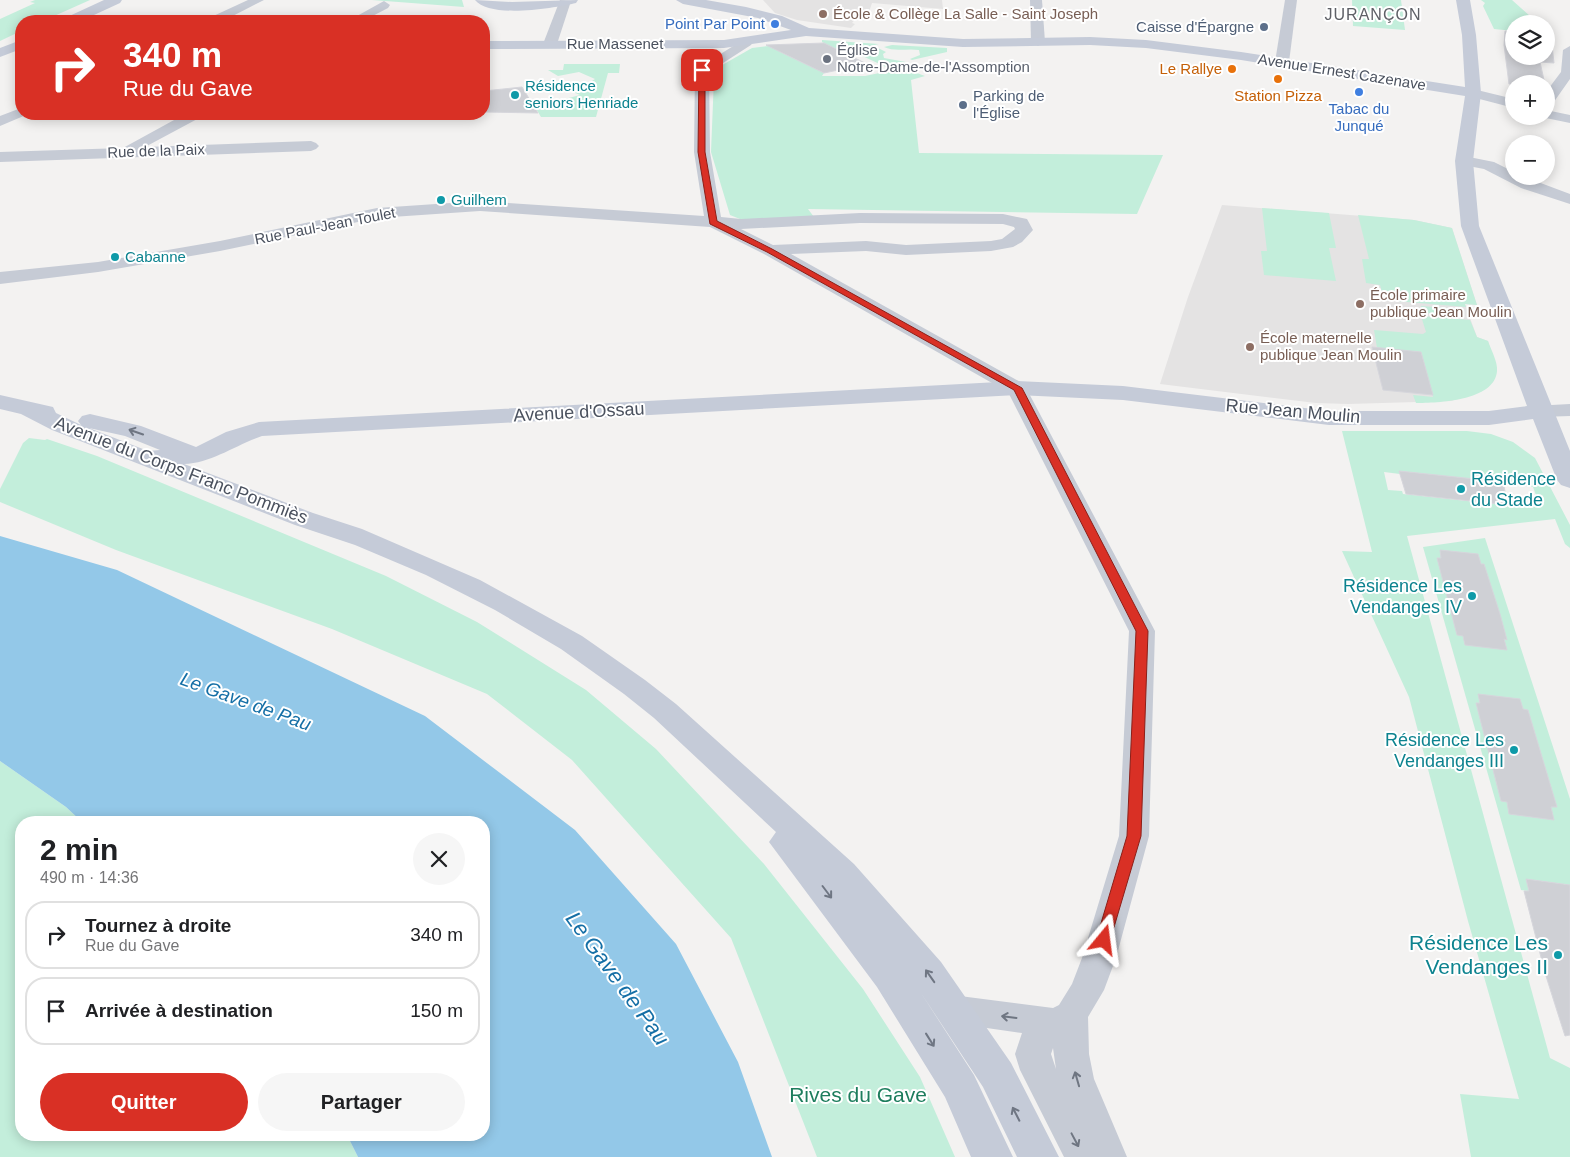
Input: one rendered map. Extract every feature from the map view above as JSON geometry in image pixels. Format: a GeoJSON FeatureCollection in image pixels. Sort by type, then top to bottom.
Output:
{"type":"FeatureCollection","features":[{"type":"Feature","properties":{"kind":"street"},"geometry":{"type":"LineString","coordinates":[[83,15],[115,0]]}},
{"type":"Feature","properties":{"kind":"street"},"geometry":{"type":"LineString","coordinates":[[226,15],[258,0]]}},
{"type":"Feature","properties":{"kind":"street"},"geometry":{"type":"LineString","coordinates":[[482,0],[486,4],[513,6],[568,1],[550,44]]}},
{"type":"Feature","properties":{"kind":"street"},"geometry":{"type":"LineString","coordinates":[[683,0],[717,3],[767,16],[793,24],[806,32]]}},
{"type":"Feature","properties":{"kind":"street"},"geometry":{"type":"LineString","coordinates":[[1036,0],[1038,42]]}},
{"type":"Feature","properties":{"kind":"street"},"geometry":{"type":"LineString","coordinates":[[1282,62],[1291,0]]}},
{"type":"Feature","properties":{"kind":"street"},"geometry":{"type":"LineString","coordinates":[[1463,0],[1469,35],[1473,93],[1464,161],[1470,226],[1541,411],[1570,480]]}},
{"type":"Feature","properties":{"kind":"street"},"geometry":{"type":"LineString","coordinates":[[365,15],[384,5]]}},
{"type":"Feature","properties":{"kind":"street","name":"Avenue Ernest Cazenave"},"geometry":{"type":"LineString","coordinates":[[806,32],[963,43],[1146,44],[1211,51],[1473,93]]}},
{"type":"Feature","properties":{"kind":"street","name":"Rue Massenet"},"geometry":{"type":"LineString","coordinates":[[490,45],[724,44],[806,32]]}},
{"type":"Feature","properties":{"kind":"street"},"geometry":{"type":"LineString","coordinates":[[746,42],[702,70],[702,152],[713,222],[770,250],[1017,388],[1142,631],[1134,836],[1099,958],[1087,990],[1064,1019],[1035,1043],[1032,1054],[1038,1070],[1084,1157]]}},
{"type":"Feature","properties":{"kind":"street"},"geometry":{"type":"LineString","coordinates":[[0,53],[15,47]]}},
{"type":"Feature","properties":{"kind":"street"},"geometry":{"type":"LineString","coordinates":[[1555,90],[1568,72],[1569,50]]}},
{"type":"Feature","properties":{"kind":"street"},"geometry":{"type":"LineString","coordinates":[[1473,93],[1505,102]]}},
{"type":"Feature","properties":{"kind":"street"},"geometry":{"type":"LineString","coordinates":[[0,122],[15,115]]}},
{"type":"Feature","properties":{"kind":"street"},"geometry":{"type":"LineString","coordinates":[[1555,116],[1570,119]]}},
{"type":"Feature","properties":{"kind":"street"},"geometry":{"type":"LineString","coordinates":[[124,152],[185,120]]}},
{"type":"Feature","properties":{"kind":"street","name":"Rue de la Paix"},"geometry":{"type":"LineString","coordinates":[[0,157],[312,146]]}},
{"type":"Feature","properties":{"kind":"street"},"geometry":{"type":"LineString","coordinates":[[1464,161],[1488,165],[1527,185],[1570,199]]}},
{"type":"Feature","properties":{"kind":"street","name":"Rue Paul-Jean Toulet"},"geometry":{"type":"LineString","coordinates":[[0,278],[98,266],[220,246],[377,213],[480,206],[741,224],[860,218],[1003,219],[1021,223],[1024,230],[1007,243],[991,246],[906,250],[866,246],[770,250]]}},
{"type":"Feature","properties":{"kind":"street","name":"Rue Jean Moulin"},"geometry":{"type":"LineString","coordinates":[[1017,388],[1123,392],[1329,418],[1488,418],[1541,411],[1570,410]]}},
{"type":"Feature","properties":{"kind":"street","name":"Avenue d'Ossau"},"geometry":{"type":"LineString","coordinates":[[146,458],[198,456],[235,437],[259,430],[275,428],[1017,388]]}},
{"type":"Feature","properties":{"kind":"street","name":"Avenue du Corps Franc Pommiès"},"geometry":{"type":"LineString","coordinates":[[0,402],[133,431],[198,456],[314,509],[335,527]]}},
{"type":"Feature","properties":{"kind":"street","name":"Avenue du Corps Franc Pommiès"},"geometry":{"type":"LineString","coordinates":[[28,408],[60,425],[304,518],[335,527],[460,581],[559,634],[635,686],[842,873],[928,973],[997,1075],[1038,1157]]}},
{"type":"Feature","properties":{"kind":"street","name":"Avenue du Corps Franc Pommiès"},"geometry":{"type":"LineString","coordinates":[[705,748],[811,871],[890,976],[960,1087],[992,1157]]}},
{"type":"Feature","properties":{"kind":"street"},"geometry":{"type":"LineString","coordinates":[[952,1009],[1064,1019]]}},
{"type":"Feature","properties":{"kind":"street"},"geometry":{"type":"LineString","coordinates":[[1064,1019],[1076,1079],[1108,1157]]}},
{"type":"Feature","properties":{"kind":"shaded area","name":"École & Collège La Salle - Saint Joseph"},"geometry":{"type":"Polygon","coordinates":[[[763,0],[942,0],[943,9],[872,3],[867,18],[857,17],[852,23],[855,24],[851,28],[797,20],[775,13],[763,0]]]}},
{"type":"Feature","properties":{"kind":"shaded area","name":"École primaire publique Jean Moulin"},"geometry":{"type":"Polygon","coordinates":[[[1222,205],[1414,220],[1452,228],[1477,305],[1465,304],[1477,337],[1488,341],[1497,370],[1493,382],[1477,393],[1451,401],[1348,404],[1316,403],[1160,384],[1188,297],[1222,205]]]}},
{"type":"Feature","properties":{"kind":"green space"},"geometry":{"type":"Polygon","coordinates":[[[35,0],[90,0],[56,15],[15,15],[15,34],[0,41],[0,19],[35,3],[30,2],[35,0]]]}},
{"type":"Feature","properties":{"kind":"green space"},"geometry":{"type":"Polygon","coordinates":[[[372,0],[462,0],[464,7],[372,0]]]}},
{"type":"Feature","properties":{"kind":"green space"},"geometry":{"type":"Polygon","coordinates":[[[1352,0],[1401,0],[1405,30],[1353,26],[1352,0]]]}},
{"type":"Feature","properties":{"kind":"green space"},"geometry":{"type":"Polygon","coordinates":[[[1481,0],[1512,0],[1529,15],[1505,15],[1505,30],[1494,29],[1483,6],[1485,3],[1481,0]]]}},
{"type":"Feature","properties":{"kind":"green space"},"geometry":{"type":"Polygon","coordinates":[[[822,40],[879,44],[843,52],[822,42],[822,40]]]}},
{"type":"Feature","properties":{"kind":"green space"},"geometry":{"type":"Polygon","coordinates":[[[785,44],[780,52],[824,73],[822,76],[865,76],[903,68],[925,76],[911,80],[919,153],[1163,155],[1137,214],[808,209],[814,217],[745,221],[730,215],[711,152],[714,78],[717,68],[752,48],[785,44]]]}},
{"type":"Feature","properties":{"kind":"green space"},"geometry":{"type":"Polygon","coordinates":[[[892,45],[947,48],[947,52],[912,60],[910,59],[920,55],[919,50],[884,47],[892,45]]]}},
{"type":"Feature","properties":{"kind":"green space"},"geometry":{"type":"Polygon","coordinates":[[[878,48],[886,52],[883,54],[884,58],[906,62],[886,67],[856,53],[878,48]]]}},
{"type":"Feature","properties":{"kind":"green space"},"geometry":{"type":"Polygon","coordinates":[[[564,64],[620,64],[619,73],[608,73],[596,117],[541,117],[535,107],[580,95],[568,90],[595,82],[592,81],[595,79],[579,72],[558,76],[548,70],[563,70],[564,64]]]}},
{"type":"Feature","properties":{"kind":"green space"},"geometry":{"type":"Polygon","coordinates":[[[1262,208],[1329,213],[1336,248],[1329,248],[1336,281],[1264,275],[1261,251],[1267,251],[1262,208]]]}},
{"type":"Feature","properties":{"kind":"green space"},"geometry":{"type":"Polygon","coordinates":[[[1358,215],[1414,220],[1452,228],[1477,305],[1465,304],[1466,307],[1384,300],[1380,285],[1366,283],[1362,259],[1369,259],[1358,215]]]}},
{"type":"Feature","properties":{"kind":"green space"},"geometry":{"type":"Polygon","coordinates":[[[1421,306],[1460,309],[1462,316],[1423,313],[1421,306]]]}},
{"type":"Feature","properties":{"kind":"green space"},"geometry":{"type":"Polygon","coordinates":[[[1421,316],[1470,320],[1477,337],[1488,341],[1496,364],[1497,371],[1494,381],[1486,389],[1464,398],[1450,401],[1416,403],[1413,395],[1433,397],[1421,352],[1377,348],[1374,330],[1423,334],[1426,332],[1421,316]]]}},
{"type":"Feature","properties":{"kind":"green space"},"geometry":{"type":"Polygon","coordinates":[[[1342,431],[1467,431],[1491,434],[1513,442],[1535,458],[1570,525],[1570,548],[1565,544],[1555,519],[1407,536],[1550,1058],[1570,1068],[1570,1157],[1471,1157],[1460,1094],[1519,1099],[1468,921],[1409,697],[1342,551],[1372,552],[1342,431]],[[1399,471],[1400,474],[1384,472],[1388,490],[1402,491],[1403,494],[1513,506],[1513,503],[1540,506],[1533,487],[1504,484],[1503,482],[1399,471]]]}},
{"type":"Feature","properties":{"kind":"green space","name":"Rives du Gave"},"geometry":{"type":"Polygon","coordinates":[[[29,438],[47,439],[97,456],[386,576],[477,622],[586,690],[656,749],[764,864],[863,989],[920,1077],[955,1157],[817,1157],[731,938],[572,760],[487,694],[332,629],[116,550],[0,502],[0,489],[23,443],[29,438]]]}},
{"type":"Feature","properties":{"kind":"green space"},"geometry":{"type":"Polygon","coordinates":[[[1485,538],[1570,799],[1570,885],[1526,879],[1529,891],[1521,890],[1423,547],[1485,538]]]}},
{"type":"Feature","properties":{"kind":"green space"},"geometry":{"type":"Polygon","coordinates":[[[0,761],[66,807],[76,816],[15,816],[15,1141],[350,1141],[358,1157],[0,1157],[0,761]]]}},
{"type":"Feature","properties":{"kind":"water","name":"Le Gave de Pau"},"geometry":{"type":"Polygon","coordinates":[[[0,536],[117,570],[425,716],[575,830],[676,944],[738,1062],[772,1157],[358,1157],[350,1141],[490,1141],[490,816],[76,816],[66,807],[0,761],[0,536]]]}},
{"type":"Feature","properties":{"kind":"building","name":"Église Notre-Dame-de-l'Assomption"},"geometry":{"type":"Polygon","coordinates":[[[824,43],[867,64],[824,73],[766,45],[824,43]]]}},
{"type":"Feature","properties":{"kind":"building"},"geometry":{"type":"Polygon","coordinates":[[[1507,65],[1541,65],[1543,75],[1508,75],[1507,65]]]}},
{"type":"Feature","properties":{"kind":"building"},"geometry":{"type":"Polygon","coordinates":[[[522,87],[538,113],[490,112],[490,90],[522,87]]]}},
{"type":"Feature","properties":{"kind":"building"},"geometry":{"type":"Polygon","coordinates":[[[1372,347],[1421,352],[1433,395],[1383,390],[1372,347]]]}},
{"type":"Feature","properties":{"kind":"building","name":"Résidence du Stade"},"geometry":{"type":"Polygon","coordinates":[[[1399,471],[1503,482],[1508,505],[1406,494],[1399,471]]]}},
{"type":"Feature","properties":{"kind":"building","name":"Résidence Les Vendanges IV"},"geometry":{"type":"Polygon","coordinates":[[[1440,550],[1478,554],[1481,564],[1484,564],[1500,614],[1507,640],[1504,639],[1507,650],[1465,645],[1463,636],[1457,635],[1437,558],[1441,558],[1440,550]]]}},
{"type":"Feature","properties":{"kind":"building","name":"Résidence Les Vendanges III"},"geometry":{"type":"Polygon","coordinates":[[[1478,694],[1520,699],[1523,709],[1528,710],[1557,807],[1551,807],[1554,820],[1509,814],[1507,802],[1501,801],[1476,703],[1480,703],[1478,694]]]}},
{"type":"Feature","properties":{"kind":"building","name":"Résidence Les Vendanges II"},"geometry":{"type":"Polygon","coordinates":[[[1526,879],[1570,885],[1570,1035],[1565,1036],[1545,973],[1524,891],[1529,891],[1526,879]]]}},
{"type":"Feature","properties":{"kind":"place","name":"École & Collège La Salle - Saint Joseph"},"geometry":{"type":"Point","coordinates":[823,14]}},
{"type":"Feature","properties":{"kind":"place","name":"Point Par Point"},"geometry":{"type":"Point","coordinates":[775,24]}},
{"type":"Feature","properties":{"kind":"place","name":"Caisse d'Épargne"},"geometry":{"type":"Point","coordinates":[1264,27]}},
{"type":"Feature","properties":{"kind":"place","name":"Église Notre-Dame-de-l'Assomption"},"geometry":{"type":"Point","coordinates":[827,59]}},
{"type":"Feature","properties":{"kind":"place","name":"Le Rallye"},"geometry":{"type":"Point","coordinates":[1232,69]}},
{"type":"Feature","properties":{"kind":"place","name":"Station Pizza"},"geometry":{"type":"Point","coordinates":[1278,79]}},
{"type":"Feature","properties":{"kind":"place","name":"Tabac du Junqué"},"geometry":{"type":"Point","coordinates":[1359,92]}},
{"type":"Feature","properties":{"kind":"place","name":"Résidence seniors Henriade"},"geometry":{"type":"Point","coordinates":[515,95]}},
{"type":"Feature","properties":{"kind":"place","name":"Parking de l'Église"},"geometry":{"type":"Point","coordinates":[963,105]}},
{"type":"Feature","properties":{"kind":"place","name":"Guilhem"},"geometry":{"type":"Point","coordinates":[441,200]}},
{"type":"Feature","properties":{"kind":"place","name":"Cabanne"},"geometry":{"type":"Point","coordinates":[115,257]}},
{"type":"Feature","properties":{"kind":"place","name":"École primaire publique Jean Moulin"},"geometry":{"type":"Point","coordinates":[1360,304]}},
{"type":"Feature","properties":{"kind":"place","name":"École maternelle publique Jean Moulin"},"geometry":{"type":"Point","coordinates":[1250,347]}},
{"type":"Feature","properties":{"kind":"place","name":"Résidence du Stade"},"geometry":{"type":"Point","coordinates":[1461,489]}},
{"type":"Feature","properties":{"kind":"place","name":"Résidence Les Vendanges IV"},"geometry":{"type":"Point","coordinates":[1472,596]}},
{"type":"Feature","properties":{"kind":"place","name":"Résidence Les Vendanges III"},"geometry":{"type":"Point","coordinates":[1514,750]}},
{"type":"Feature","properties":{"kind":"place","name":"Résidence Les Vendanges II"},"geometry":{"type":"Point","coordinates":[1558,955]}},
{"type":"Feature","properties":{"kind":"district","name":"JURANÇON"},"geometry":{"type":"Point","coordinates":[1373,14]}},
{"type":"Feature","properties":{"kind":"route"},"geometry":{"type":"LineString","coordinates":[[702,70],[702,152],[713,222],[738,236],[770,250],[1017,388],[1142,631],[1134,836],[1104,940]]}}]}
